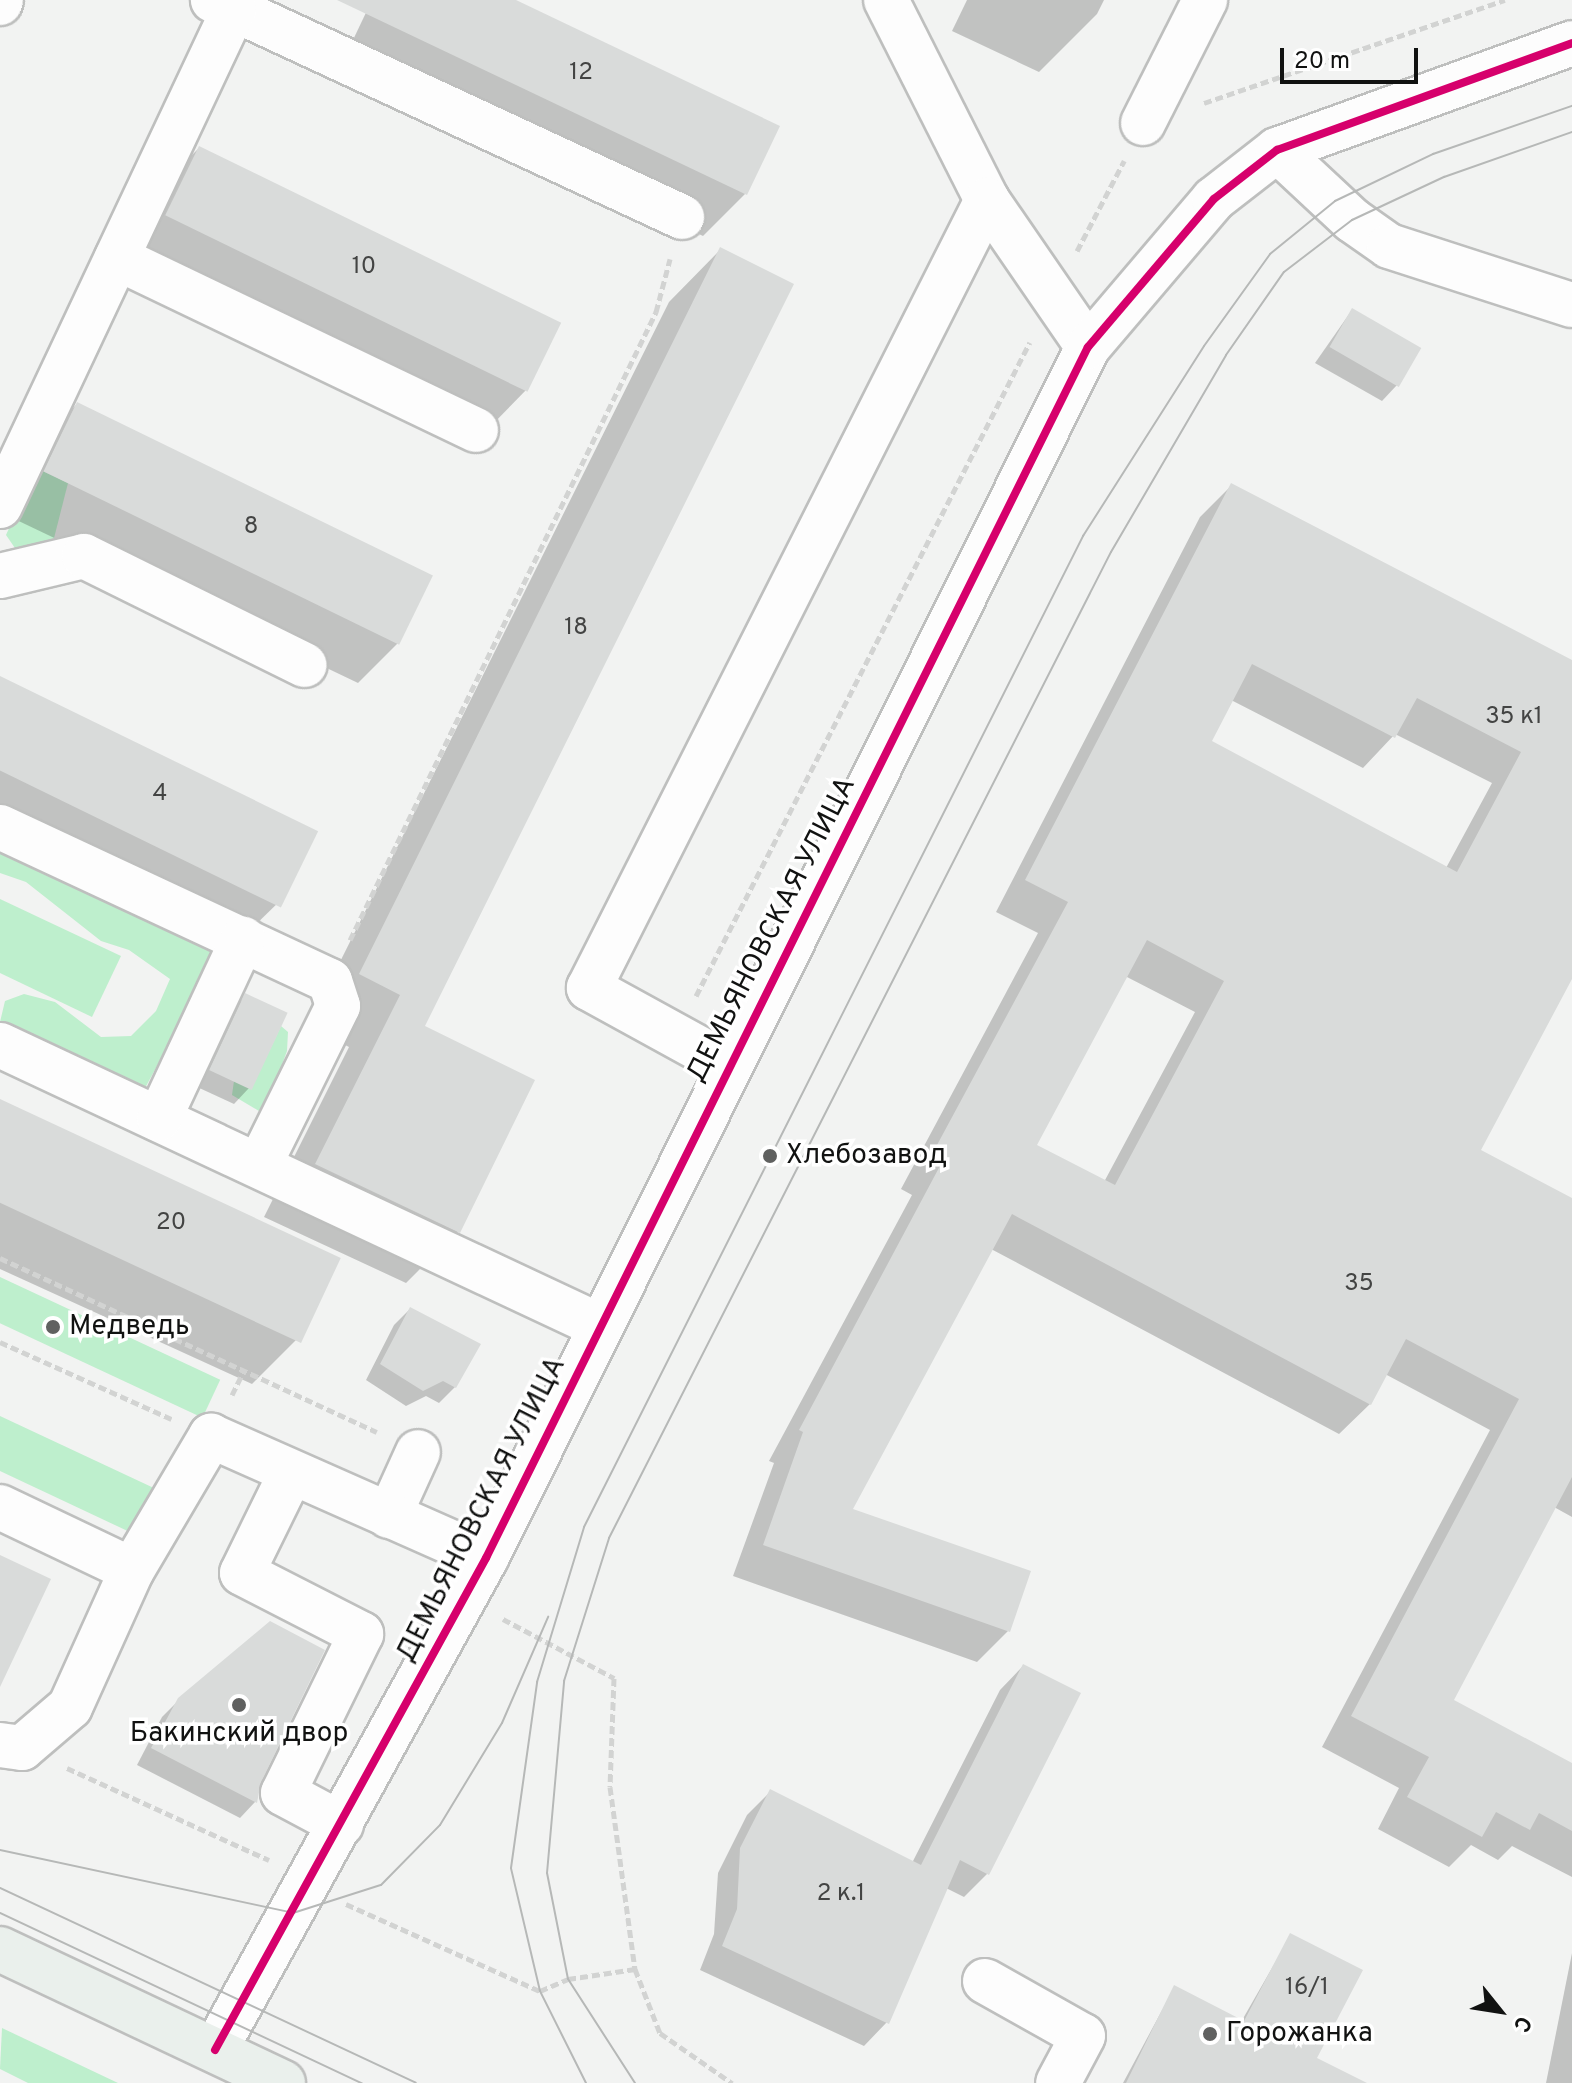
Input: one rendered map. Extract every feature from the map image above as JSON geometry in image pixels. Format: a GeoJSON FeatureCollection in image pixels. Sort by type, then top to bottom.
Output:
{"type":"FeatureCollection","features":[{"type":"Feature","properties":{"kind":"main road"},"geometry":{"type":"LineString","coordinates":[[0,1949],[283,2083]]}},
{"type":"Feature","properties":{"kind":"street"},"geometry":{"type":"LineString","coordinates":[[886,0],[987,200],[1088,347]]}},
{"type":"Feature","properties":{"kind":"street"},"geometry":{"type":"LineString","coordinates":[[1143,123],[1205,0]]}},
{"type":"Feature","properties":{"kind":"street"},"geometry":{"type":"LineString","coordinates":[[0,506],[117,258],[224,5],[682,217]]}},
{"type":"Feature","properties":{"kind":"street","name":"ДЕМЬЯНОВСКАЯ УЛИЦА"},"geometry":{"type":"LineString","coordinates":[[215,2050],[486,1558],[1088,347],[1214,199],[1277,150],[1572,43]]}},
{"type":"Feature","properties":{"kind":"street"},"geometry":{"type":"LineString","coordinates":[[1277,150],[1352,220],[1389,246],[1572,305]]}},
{"type":"Feature","properties":{"kind":"street"},"geometry":{"type":"LineString","coordinates":[[729,1065],[589,988],[987,200]]}},
{"type":"Feature","properties":{"kind":"street"},"geometry":{"type":"LineString","coordinates":[[117,258],[476,430]]}},
{"type":"Feature","properties":{"kind":"street"},"geometry":{"type":"LineString","coordinates":[[0,576],[84,556],[305,665]]}},
{"type":"Feature","properties":{"kind":"street"},"geometry":{"type":"LineString","coordinates":[[0,827],[330,981],[338,1006],[259,1166]]}},
{"type":"Feature","properties":{"kind":"street"},"geometry":{"type":"LineString","coordinates":[[159,1119],[243,939]]}},
{"type":"Feature","properties":{"kind":"street"},"geometry":{"type":"LineString","coordinates":[[0,1045],[600,1326]]}},
{"type":"Feature","properties":{"kind":"street"},"geometry":{"type":"LineString","coordinates":[[0,1745],[22,1748],[70,1707],[132,1570],[211,1436],[486,1558]]}},
{"type":"Feature","properties":{"kind":"street"},"geometry":{"type":"LineString","coordinates":[[389,1516],[418,1452]]}},
{"type":"Feature","properties":{"kind":"street"},"geometry":{"type":"LineString","coordinates":[[291,1473],[242,1573],[361,1634],[283,1793],[341,1824]]}},
{"type":"Feature","properties":{"kind":"street"},"geometry":{"type":"LineString","coordinates":[[0,1507],[132,1570]]}},
{"type":"Feature","properties":{"kind":"street"},"geometry":{"type":"LineString","coordinates":[[985,1981],[1083,2036],[1058,2083]]}},
{"type":"Feature","properties":{"kind":"path"},"geometry":{"type":"LineString","coordinates":[[330,981],[656,312],[682,217]]}},
{"type":"Feature","properties":{"kind":"path"},"geometry":{"type":"LineString","coordinates":[[0,1258],[418,1452]]}},
{"type":"Feature","properties":{"kind":"path"},"geometry":{"type":"LineString","coordinates":[[0,1342],[211,1436],[244,1370]]}},
{"type":"Feature","properties":{"kind":"path"},"geometry":{"type":"LineString","coordinates":[[463,1600],[614,1678],[610,1787],[635,1969],[660,2033],[732,2083]]}},
{"type":"Feature","properties":{"kind":"green space"},"geometry":{"type":"Polygon","coordinates":[[[36,468],[68,483],[51,550],[17,551],[6,535],[36,468]]]}},
{"type":"Feature","properties":{"kind":"green space"},"geometry":{"type":"Polygon","coordinates":[[[0,846],[215,944],[211,966],[144,1090],[13,1035],[0,1022],[5,1001],[24,994],[55,1002],[101,1037],[131,1036],[156,1011],[170,979],[129,950],[101,941],[26,882],[0,873],[0,846]]]}},
{"type":"Feature","properties":{"kind":"green space"},"geometry":{"type":"Polygon","coordinates":[[[0,899],[121,956],[92,1017],[0,973],[0,899]]]}},
{"type":"Feature","properties":{"kind":"green space"},"geometry":{"type":"Polygon","coordinates":[[[281,1026],[288,1032],[287,1051],[264,1114],[232,1095],[234,1081],[251,1089],[281,1026]]]}},
{"type":"Feature","properties":{"kind":"green space"},"geometry":{"type":"Polygon","coordinates":[[[0,1277],[220,1380],[202,1418],[0,1323],[0,1277]]]}},
{"type":"Feature","properties":{"kind":"green space"},"geometry":{"type":"Polygon","coordinates":[[[0,1416],[156,1489],[134,1534],[0,1471],[0,1416]]]}},
{"type":"Feature","properties":{"kind":"green space"},"geometry":{"type":"Polygon","coordinates":[[[2,2028],[118,2083],[28,2083],[0,2069],[2,2028]]]}},
{"type":"Feature","properties":{"kind":"building"},"geometry":{"type":"Polygon","coordinates":[[[337,0],[516,0],[780,126],[747,195],[337,0]]]}},
{"type":"Feature","properties":{"kind":"building"},"geometry":{"type":"Polygon","coordinates":[[[199,146],[561,323],[527,392],[165,215],[199,146]]]}},
{"type":"Feature","properties":{"kind":"building"},"geometry":{"type":"Polygon","coordinates":[[[720,247],[794,284],[425,1026],[535,1080],[460,1233],[315,1164],[400,995],[359,974],[720,247]]]}},
{"type":"Feature","properties":{"kind":"building"},"geometry":{"type":"Polygon","coordinates":[[[1352,308],[1421,348],[1399,387],[1330,347],[1352,308]]]}},
{"type":"Feature","properties":{"kind":"building"},"geometry":{"type":"Polygon","coordinates":[[[77,402],[433,576],[399,645],[43,471],[77,402]]]}},
{"type":"Feature","properties":{"kind":"building"},"geometry":{"type":"Polygon","coordinates":[[[1231,483],[1572,660],[1572,979],[1481,1150],[1572,1198],[1572,1477],[1454,1700],[1572,1763],[1572,1831],[1539,1813],[1530,1830],[1496,1812],[1482,1837],[1407,1797],[1429,1757],[1351,1716],[1519,1399],[1406,1339],[1371,1405],[1012,1214],[853,1509],[1031,1571],[1010,1632],[763,1545],[803,1432],[799,1430],[941,1164],[930,1158],[1068,902],[1025,880],[1231,483]],[[1252,664],[1212,741],[1457,872],[1521,752],[1417,698],[1395,738],[1252,664]],[[1147,940],[1037,1145],[1115,1185],[1224,981],[1147,940]]]}},
{"type":"Feature","properties":{"kind":"building"},"geometry":{"type":"Polygon","coordinates":[[[0,676],[318,831],[281,908],[0,771],[0,676]]]}},
{"type":"Feature","properties":{"kind":"building"},"geometry":{"type":"Polygon","coordinates":[[[245,993],[288,1013],[252,1090],[209,1070],[245,993]]]}},
{"type":"Feature","properties":{"kind":"building"},"geometry":{"type":"Polygon","coordinates":[[[0,1099],[341,1258],[301,1343],[0,1203],[0,1099]]]}},
{"type":"Feature","properties":{"kind":"building"},"geometry":{"type":"Polygon","coordinates":[[[410,1307],[481,1344],[456,1388],[443,1381],[423,1391],[380,1364],[410,1307]]]}},
{"type":"Feature","properties":{"kind":"building"},"geometry":{"type":"Polygon","coordinates":[[[0,1555],[51,1579],[0,1687],[0,1555]]]}},
{"type":"Feature","properties":{"kind":"building","name":"Бакинский двор"},"geometry":{"type":"Polygon","coordinates":[[[270,1621],[325,1650],[261,1782],[257,1803],[151,1748],[178,1698],[270,1621]]]}},
{"type":"Feature","properties":{"kind":"building"},"geometry":{"type":"Polygon","coordinates":[[[1023,1664],[1081,1693],[989,1875],[960,1860],[889,2024],[722,1946],[737,1909],[740,1848],[770,1789],[921,1865],[1023,1664]]]}},
{"type":"Feature","properties":{"kind":"building"},"geometry":{"type":"Polygon","coordinates":[[[1290,1933],[1363,1970],[1317,2058],[1367,2083],[1126,2083],[1174,1985],[1244,2021],[1290,1933]]]}},
{"type":"Feature","properties":{"kind":"tram line"},"geometry":{"type":"LineString","coordinates":[[586,2083],[540,1991],[511,1868],[537,1682],[584,1527],[1083,536],[1204,346],[1270,254],[1335,201],[1433,154],[1572,106]]}},
{"type":"Feature","properties":{"kind":"tram line"},"geometry":{"type":"LineString","coordinates":[[635,2083],[568,1979],[547,1873],[564,1681],[609,1538],[1111,552],[1226,355],[1284,272],[1352,220],[1444,177],[1572,132]]}},
{"type":"Feature","properties":{"kind":"tram line"},"geometry":{"type":"LineString","coordinates":[[0,1850],[293,1913],[381,1885],[440,1825],[502,1723],[548,1617]]}},
{"type":"Feature","properties":{"kind":"tram line"},"geometry":{"type":"LineString","coordinates":[[0,1888],[416,2083]]}},
{"type":"Feature","properties":{"kind":"tram line"},"geometry":{"type":"LineString","coordinates":[[0,1913],[362,2083]]}},
{"type":"Feature","properties":{"kind":"cycle path"},"geometry":{"type":"LineString","coordinates":[[215,2050],[486,1558],[1088,347],[1214,199],[1277,150],[1572,43]]}},
{"type":"Feature","properties":{"kind":"place","name":"Хлебозавод"},"geometry":{"type":"Point","coordinates":[770,1156]}},
{"type":"Feature","properties":{"kind":"place","name":"Медведь"},"geometry":{"type":"Point","coordinates":[53,1327]}},
{"type":"Feature","properties":{"kind":"place","name":"Бакинский двор"},"geometry":{"type":"Point","coordinates":[239,1705]}},
{"type":"Feature","properties":{"kind":"place","name":"Горожанка"},"geometry":{"type":"Point","coordinates":[1210,2034]}}]}
